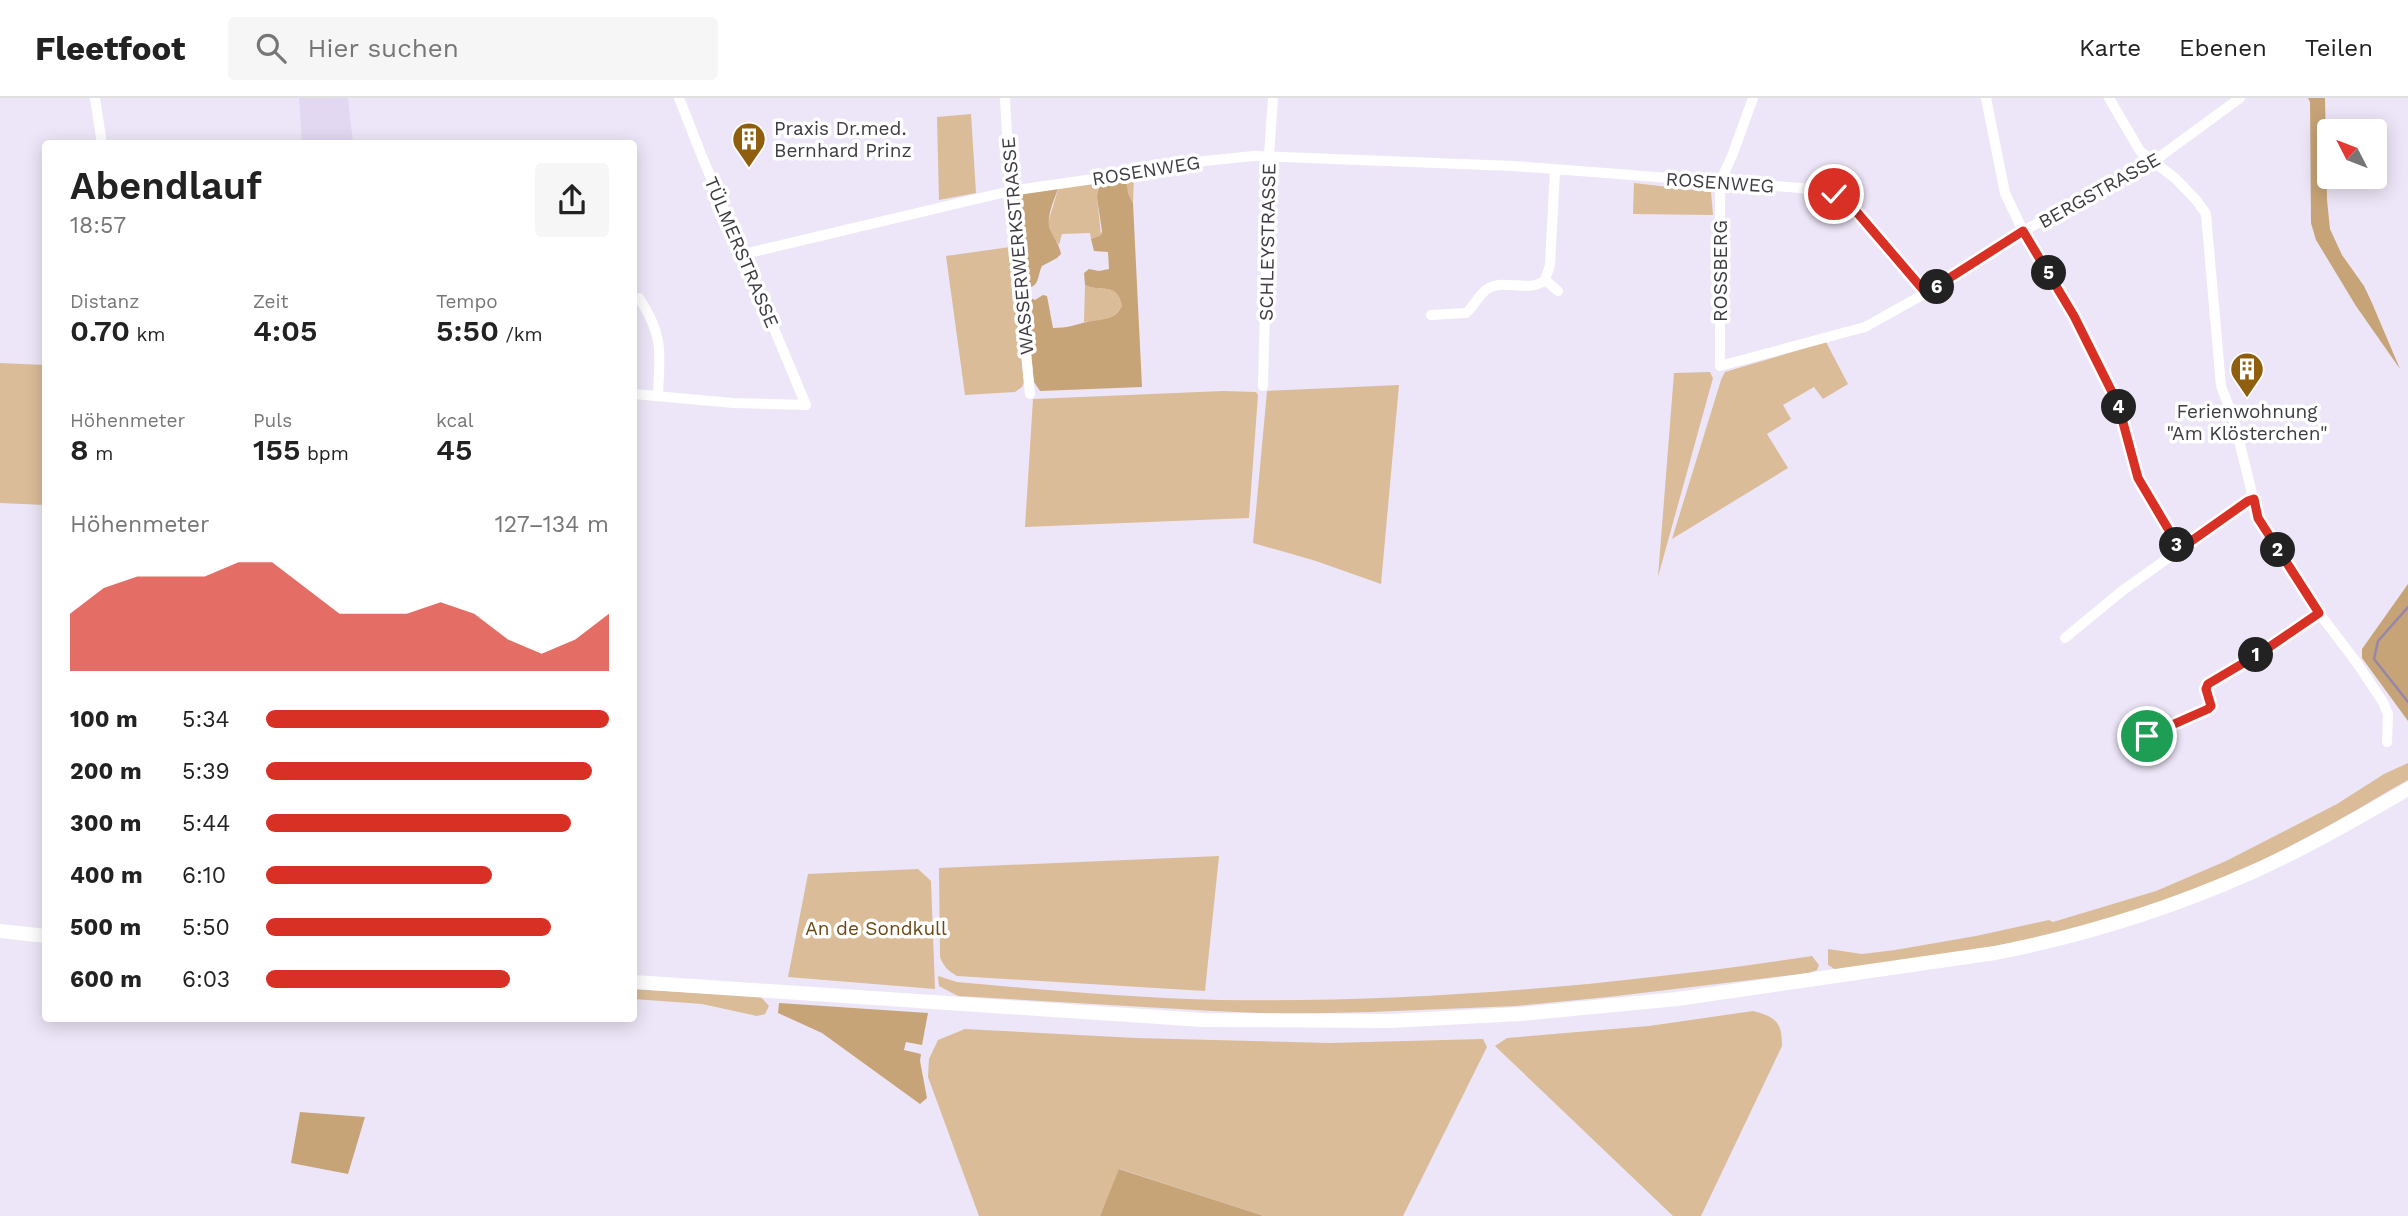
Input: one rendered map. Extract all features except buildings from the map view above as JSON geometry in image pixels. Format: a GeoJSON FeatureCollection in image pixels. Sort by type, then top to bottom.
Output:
{"type":"FeatureCollection","features":[{"type":"Feature","properties":{"kind":"main road"},"geometry":{"type":"LineString","coordinates":[[637,982],[1203,1020],[1390,1021],[1521,1014],[1678,999],[1994,953],[2054,941],[2128,921],[2249,874],[2408,789]]}},
{"type":"Feature","properties":{"kind":"main road"},"geometry":{"type":"LineString","coordinates":[[0,931],[42,936]]}},
{"type":"Feature","properties":{"kind":"street"},"geometry":{"type":"LineString","coordinates":[[95,98],[101,140]]}},
{"type":"Feature","properties":{"kind":"street","name":"TÜLMERSTRASSE"},"geometry":{"type":"LineString","coordinates":[[658,395],[733,403],[806,405],[679,98]]}},
{"type":"Feature","properties":{"kind":"street","name":"WASSERWERKSTRASSE"},"geometry":{"type":"LineString","coordinates":[[1005,98],[1010,191],[1030,394]]}},
{"type":"Feature","properties":{"kind":"street","name":"SCHLEYSTRASSE"},"geometry":{"type":"LineString","coordinates":[[1263,386],[1273,98]]}},
{"type":"Feature","properties":{"kind":"street","name":"ROSSBERG"},"geometry":{"type":"LineString","coordinates":[[1720,366],[1720,183],[1753,98]]}},
{"type":"Feature","properties":{"kind":"street"},"geometry":{"type":"LineString","coordinates":[[1986,98],[2006,193],[2023,231],[2074,316],[2118,404],[2138,478],[2180,549]]}},
{"type":"Feature","properties":{"kind":"street"},"geometry":{"type":"LineString","coordinates":[[2109,98],[2140,152],[2176,178],[2206,215],[2221,386],[2234,420],[2258,518],[2319,613],[2383,702],[2388,714],[2387,742]]}},
{"type":"Feature","properties":{"kind":"street","name":"BERGSTRASSE"},"geometry":{"type":"LineString","coordinates":[[1720,366],[1864,327],[1926,293],[2023,231],[2154,161],[2240,98]]}},
{"type":"Feature","properties":{"kind":"street","name":"ROSENWEG"},"geometry":{"type":"LineString","coordinates":[[744,254],[1010,191],[1194,162],[1269,156],[1499,166],[1829,192],[1844,198],[1926,293]]}},
{"type":"Feature","properties":{"kind":"street"},"geometry":{"type":"LineString","coordinates":[[1431,315],[1466,313],[1484,292],[1492,287],[1537,285],[1545,280],[1550,265],[1555,170]]}},
{"type":"Feature","properties":{"kind":"street"},"geometry":{"type":"LineString","coordinates":[[1545,280],[1558,291]]}},
{"type":"Feature","properties":{"kind":"street"},"geometry":{"type":"LineString","coordinates":[[637,394],[658,395],[661,346],[650,315],[639,298]]}},
{"type":"Feature","properties":{"kind":"street"},"geometry":{"type":"LineString","coordinates":[[2065,638],[2122,591],[2254,499]]}},
{"type":"Feature","properties":{"kind":"street"},"geometry":{"type":"LineString","coordinates":[[2147,736],[2208,709],[2211,706],[2206,689],[2208,684],[2262,652],[2319,613]]}},
{"type":"Feature","properties":{"kind":"shaded area"},"geometry":{"type":"Polygon","coordinates":[[[299,98],[348,98],[353,140],[302,140],[299,98]]]}},
{"type":"Feature","properties":{"kind":"shaded area"},"geometry":{"type":"Polygon","coordinates":[[[2308,98],[2325,98],[2325,119],[2317,119],[2317,189],[2327,189],[2330,229],[2342,255],[2364,286],[2400,369],[2356,306],[2316,240],[2311,223],[2308,98]]]}},
{"type":"Feature","properties":{"kind":"shaded area"},"geometry":{"type":"Polygon","coordinates":[[[1126,182],[1133,203],[1142,387],[1040,391],[1034,382],[1027,296],[1035,300],[1043,295],[1047,296],[1053,328],[1107,318],[1119,311],[1122,306],[1116,293],[1113,290],[1085,285],[1084,273],[1089,269],[1109,269],[1108,252],[1094,251],[1091,239],[1101,235],[1102,231],[1097,198],[1099,187],[1126,182]]]}},
{"type":"Feature","properties":{"kind":"shaded area"},"geometry":{"type":"Polygon","coordinates":[[[1059,186],[1051,209],[1049,227],[1061,254],[1042,266],[1036,284],[1025,288],[1014,204],[1016,197],[1059,186]]]}},
{"type":"Feature","properties":{"kind":"shaded area"},"geometry":{"type":"Polygon","coordinates":[[[2408,584],[2408,721],[2362,658],[2362,649],[2408,584]]]}},
{"type":"Feature","properties":{"kind":"shaded area"},"geometry":{"type":"Polygon","coordinates":[[[779,1003],[928,1013],[922,1045],[906,1042],[904,1050],[921,1054],[927,1098],[920,1104],[822,1033],[778,1013],[779,1003]]]}},
{"type":"Feature","properties":{"kind":"shaded area"},"geometry":{"type":"Polygon","coordinates":[[[300,1112],[365,1117],[348,1174],[291,1163],[300,1112]]]}},
{"type":"Feature","properties":{"kind":"shaded area"},"geometry":{"type":"Polygon","coordinates":[[[1119,1169],[1264,1216],[1100,1216],[1119,1169]]]}},
{"type":"Feature","properties":{"kind":"green space"},"geometry":{"type":"Polygon","coordinates":[[[971,114],[976,193],[939,200],[937,117],[971,114]]]}},
{"type":"Feature","properties":{"kind":"green space"},"geometry":{"type":"Polygon","coordinates":[[[1134,176],[1133,203],[1128,193],[1097,198],[1101,235],[1091,239],[1090,233],[1062,234],[1059,245],[1050,232],[1048,223],[1059,186],[1134,176]]]}},
{"type":"Feature","properties":{"kind":"green space"},"geometry":{"type":"Polygon","coordinates":[[[1634,183],[1711,192],[1713,215],[1633,214],[1634,183]]]}},
{"type":"Feature","properties":{"kind":"green space"},"geometry":{"type":"Polygon","coordinates":[[[1010,247],[1024,382],[1015,392],[965,395],[946,256],[1010,247]]]}},
{"type":"Feature","properties":{"kind":"green space"},"geometry":{"type":"Polygon","coordinates":[[[1085,285],[1113,290],[1120,298],[1122,306],[1110,317],[1084,322],[1085,285]]]}},
{"type":"Feature","properties":{"kind":"green space"},"geometry":{"type":"Polygon","coordinates":[[[1826,342],[1848,384],[1823,399],[1814,387],[1783,405],[1791,419],[1767,434],[1788,468],[1672,539],[1725,372],[1826,342]]]}},
{"type":"Feature","properties":{"kind":"green space"},"geometry":{"type":"Polygon","coordinates":[[[0,363],[42,365],[42,505],[0,503],[0,363]]]}},
{"type":"Feature","properties":{"kind":"green space"},"geometry":{"type":"Polygon","coordinates":[[[1710,372],[1713,378],[1658,577],[1674,373],[1710,372]]]}},
{"type":"Feature","properties":{"kind":"green space"},"geometry":{"type":"Polygon","coordinates":[[[1399,385],[1381,584],[1253,543],[1267,391],[1399,385]]]}},
{"type":"Feature","properties":{"kind":"green space"},"geometry":{"type":"Polygon","coordinates":[[[1256,392],[1258,395],[1249,518],[1025,527],[1033,399],[1256,392]]]}},
{"type":"Feature","properties":{"kind":"green space"},"geometry":{"type":"Polygon","coordinates":[[[2408,763],[2408,780],[2336,822],[2223,878],[2162,902],[2100,922],[2012,943],[1838,971],[1828,965],[1828,949],[1862,954],[1976,936],[2049,920],[2053,922],[2156,891],[2226,861],[2337,804],[2384,774],[2408,763]]]}},
{"type":"Feature","properties":{"kind":"green space"},"geometry":{"type":"Polygon","coordinates":[[[1219,856],[1205,991],[957,976],[946,968],[940,957],[939,868],[1219,856]]]}},
{"type":"Feature","properties":{"kind":"green space","name":"An de Sondkull"},"geometry":{"type":"Polygon","coordinates":[[[918,869],[931,881],[935,989],[788,977],[808,874],[918,869]]]}},
{"type":"Feature","properties":{"kind":"green space"},"geometry":{"type":"Polygon","coordinates":[[[1812,956],[1819,965],[1817,970],[1809,973],[1516,1006],[1371,1012],[1283,1014],[958,996],[939,986],[938,976],[957,982],[1056,991],[1221,1000],[1295,1000],[1518,990],[1665,976],[1812,956]]]}},
{"type":"Feature","properties":{"kind":"green space"},"geometry":{"type":"Polygon","coordinates":[[[637,989],[761,997],[769,1006],[765,1014],[757,1016],[702,1004],[637,999],[637,989]]]}},
{"type":"Feature","properties":{"kind":"green space"},"geometry":{"type":"Polygon","coordinates":[[[1753,1011],[1776,1022],[1781,1031],[1782,1046],[1701,1216],[1673,1216],[1495,1046],[1507,1038],[1649,1026],[1753,1011]]]}},
{"type":"Feature","properties":{"kind":"green space"},"geometry":{"type":"Polygon","coordinates":[[[965,1029],[1136,1038],[1329,1043],[1483,1039],[1487,1047],[1403,1216],[1264,1216],[1120,1169],[1100,1216],[979,1216],[928,1077],[929,1059],[938,1040],[965,1029]]]}},
{"type":"Feature","properties":{"kind":"waterway"},"geometry":{"type":"LineString","coordinates":[[2408,607],[2378,641],[2374,659],[2408,702]]}},
{"type":"Feature","properties":{"kind":"place","name":"Praxis Dr.med. Bernhard Prinz"},"geometry":{"type":"Point","coordinates":[749,169]}},
{"type":"Feature","properties":{"kind":"place","name":"Ferienwohnung \"Am Klösterchen\""},"geometry":{"type":"Point","coordinates":[2247,399]}},
{"type":"Feature","properties":{"kind":"route"},"geometry":{"type":"LineString","coordinates":[[1834,194],[1849,203],[1926,293],[2023,231],[2074,316],[2118,404],[2138,478],[2180,549],[2254,499],[2258,518],[2319,613],[2262,652],[2208,684],[2206,689],[2211,706],[2208,709],[2147,736]]}}]}
